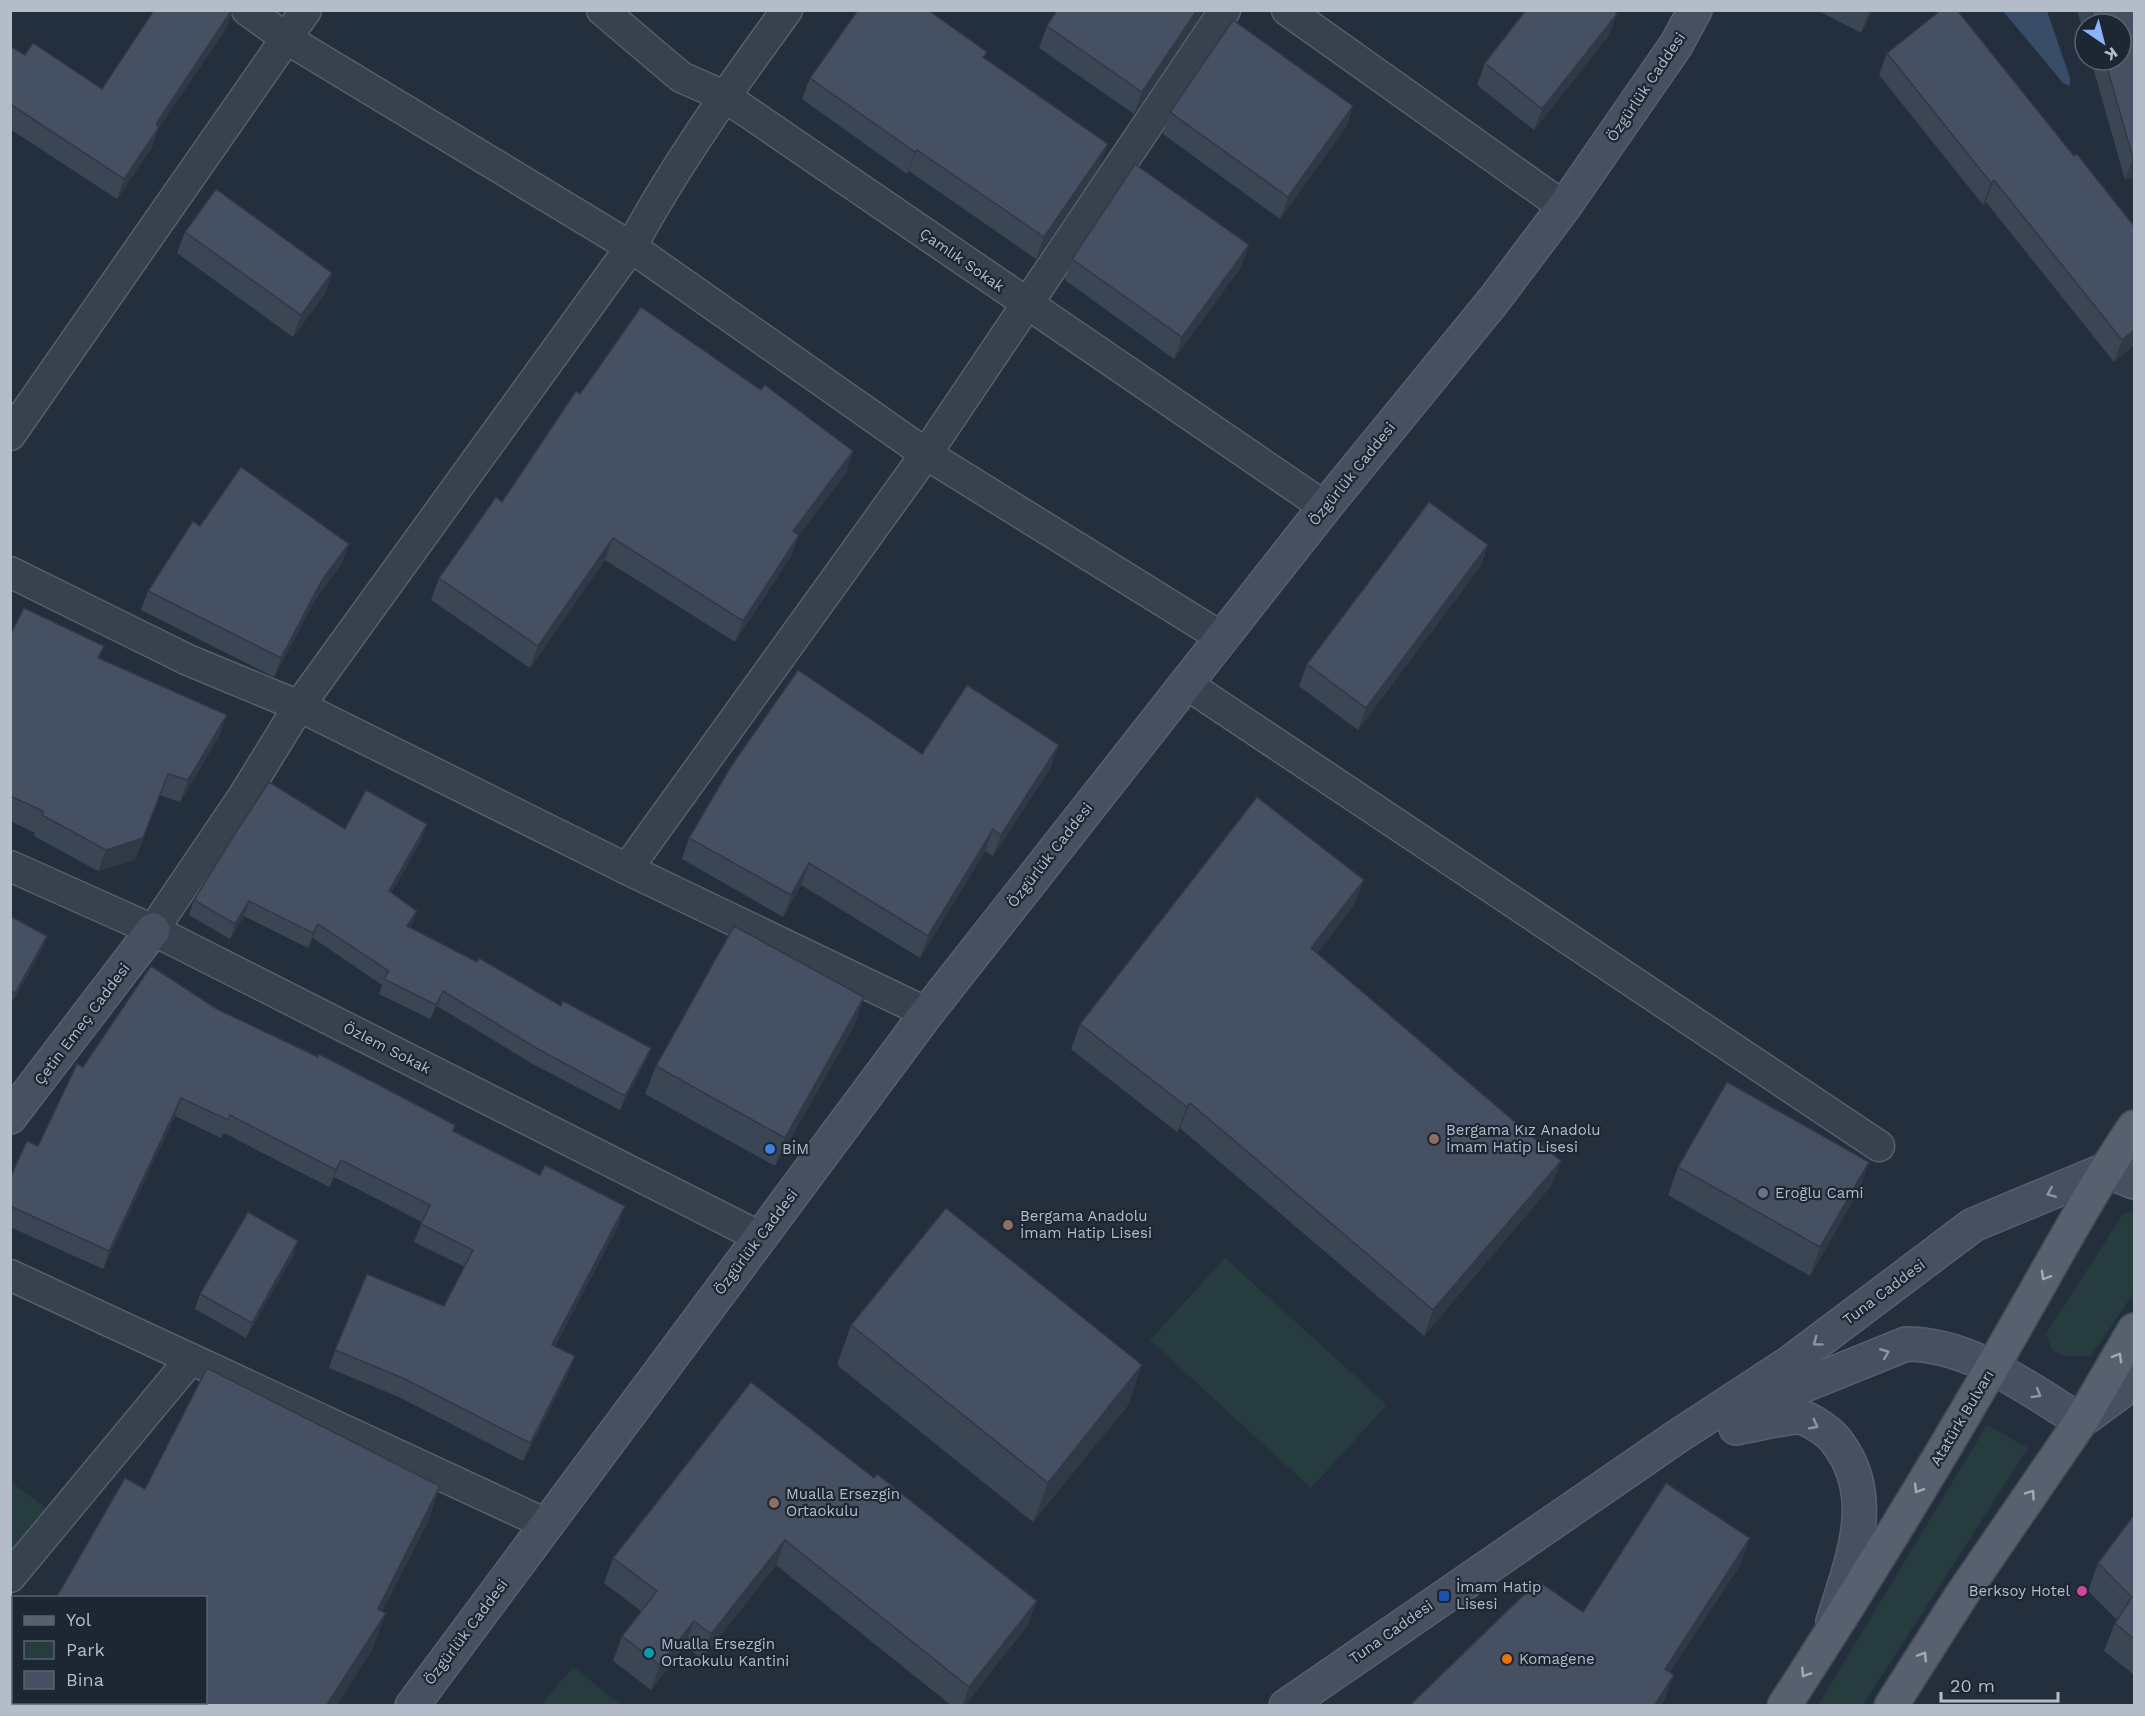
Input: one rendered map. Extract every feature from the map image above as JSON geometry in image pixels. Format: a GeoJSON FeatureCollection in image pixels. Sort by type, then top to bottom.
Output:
{"type":"FeatureCollection","features":[{"type":"Feature","properties":{"kind":"main road","name":"Özgürlük Caddesi"},"geometry":{"type":"LineString","coordinates":[[412,1706],[927,1013],[1324,507],[1494,300],[1564,207],[1676,45],[1695,10]]}},
{"type":"Feature","properties":{"kind":"main road","name":"Çetin Emeç Caddesi"},"geometry":{"type":"LineString","coordinates":[[10,1117],[153,930]]}},
{"type":"Feature","properties":{"kind":"main road","name":"Atatürk Bulvarı"},"geometry":{"type":"LineString","coordinates":[[1784,1706],[1992,1368],[2120,1176],[2134,1127]]}},
{"type":"Feature","properties":{"kind":"main road","name":"Tuna Caddesi"},"geometry":{"type":"LineString","coordinates":[[1286,1706],[1675,1438],[1791,1362],[1973,1225],[2120,1176]]}},
{"type":"Feature","properties":{"kind":"main road"},"geometry":{"type":"LineString","coordinates":[[1891,1706],[1961,1596],[2081,1421],[2134,1330]]}},
{"type":"Feature","properties":{"kind":"main road","name":"Tuna Caddesi"},"geometry":{"type":"LineString","coordinates":[[1675,1438],[1906,1344],[1923,1344],[1946,1349],[1992,1368],[2081,1421]]}},
{"type":"Feature","properties":{"kind":"main road"},"geometry":{"type":"LineString","coordinates":[[2081,1421],[2134,1382]]}},
{"type":"Feature","properties":{"kind":"main road"},"geometry":{"type":"LineString","coordinates":[[1675,1438],[1800,1417],[1831,1433],[1847,1455],[1859,1488],[1858,1539],[1827,1638]]}},
{"type":"Feature","properties":{"kind":"street"},"geometry":{"type":"LineString","coordinates":[[247,10],[287,39],[631,247],[926,454],[1221,637]]}},
{"type":"Feature","properties":{"kind":"street"},"geometry":{"type":"LineString","coordinates":[[10,435],[306,10]]}},
{"type":"Feature","properties":{"kind":"street","name":"Çamlık Sokak"},"geometry":{"type":"LineString","coordinates":[[602,10],[681,77],[724,96],[1324,507]]}},
{"type":"Feature","properties":{"kind":"street"},"geometry":{"type":"LineString","coordinates":[[153,930],[243,797],[299,706],[631,247],[660,193],[724,96],[787,10]]}},
{"type":"Feature","properties":{"kind":"street"},"geometry":{"type":"LineString","coordinates":[[627,869],[926,454],[1225,10]]}},
{"type":"Feature","properties":{"kind":"street"},"geometry":{"type":"LineString","coordinates":[[1287,10],[1564,207]]}},
{"type":"Feature","properties":{"kind":"street"},"geometry":{"type":"LineString","coordinates":[[10,572],[188,660],[299,706],[627,869],[927,1013]]}},
{"type":"Feature","properties":{"kind":"street"},"geometry":{"type":"LineString","coordinates":[[1185,683],[1879,1146]]}},
{"type":"Feature","properties":{"kind":"street","name":"Özlem Sokak"},"geometry":{"type":"LineString","coordinates":[[10,866],[153,930],[760,1237]]}},
{"type":"Feature","properties":{"kind":"street"},"geometry":{"type":"LineString","coordinates":[[10,1275],[546,1524]]}},
{"type":"Feature","properties":{"kind":"street"},"geometry":{"type":"LineString","coordinates":[[10,1577],[190,1360]]}},
{"type":"Feature","properties":{"kind":"green space"},"geometry":{"type":"Polygon","coordinates":[[[2134,1212],[2134,1292],[2091,1356],[2064,1356],[2052,1350],[2046,1334],[2123,1214],[2134,1212]]]}},
{"type":"Feature","properties":{"kind":"green space"},"geometry":{"type":"Polygon","coordinates":[[[1225,1258],[1387,1405],[1311,1488],[1150,1340],[1225,1258]]]}},
{"type":"Feature","properties":{"kind":"green space"},"geometry":{"type":"Polygon","coordinates":[[[1987,1425],[2028,1448],[1863,1705],[1818,1705],[1987,1425]]]}},
{"type":"Feature","properties":{"kind":"green space"},"geometry":{"type":"Polygon","coordinates":[[[11,1482],[59,1518],[11,1577],[11,1482]]]}},
{"type":"Feature","properties":{"kind":"green space"},"geometry":{"type":"Polygon","coordinates":[[[573,1667],[621,1705],[541,1705],[573,1667]]]}},
{"type":"Feature","properties":{"kind":"water"},"geometry":{"type":"Polygon","coordinates":[[[2003,11],[2047,11],[2070,78],[2070,86],[2063,83],[2003,11]]]}},
{"type":"Feature","properties":{"kind":"building"},"geometry":{"type":"Polygon","coordinates":[[[154,10],[232,10],[156,124],[159,127],[124,179],[10,104],[10,46],[25,55],[33,43],[102,89],[154,10]]]}},
{"type":"Feature","properties":{"kind":"building"},"geometry":{"type":"Polygon","coordinates":[[[858,10],[928,10],[987,52],[983,57],[1108,144],[1044,237],[917,150],[915,152],[810,78],[858,10]]]}},
{"type":"Feature","properties":{"kind":"building"},"geometry":{"type":"Polygon","coordinates":[[[1057,10],[1197,10],[1142,92],[1047,26],[1057,10]]]}},
{"type":"Feature","properties":{"kind":"building"},"geometry":{"type":"Polygon","coordinates":[[[1526,10],[1613,10],[1617,14],[1542,109],[1485,63],[1526,10]]]}},
{"type":"Feature","properties":{"kind":"building"},"geometry":{"type":"Polygon","coordinates":[[[1941,10],[1957,10],[2074,156],[2077,154],[2134,226],[2134,330],[2122,340],[1994,180],[1991,183],[1887,53],[1941,10]]]}},
{"type":"Feature","properties":{"kind":"building"},"geometry":{"type":"Polygon","coordinates":[[[2091,10],[2134,10],[2134,158],[2108,72],[2133,72],[2133,12],[2092,12],[2091,10]]]}},
{"type":"Feature","properties":{"kind":"building"},"geometry":{"type":"Polygon","coordinates":[[[1233,20],[1353,106],[1288,197],[1170,112],[1233,20]]]}},
{"type":"Feature","properties":{"kind":"building"},"geometry":{"type":"Polygon","coordinates":[[[1135,164],[1249,245],[1182,337],[1072,259],[1135,164]]]}},
{"type":"Feature","properties":{"kind":"building"},"geometry":{"type":"Polygon","coordinates":[[[216,189],[332,273],[301,315],[185,232],[216,189]]]}},
{"type":"Feature","properties":{"kind":"building"},"geometry":{"type":"Polygon","coordinates":[[[641,307],[761,390],[765,385],[853,451],[793,531],[799,535],[743,621],[613,538],[538,646],[439,578],[496,497],[502,502],[576,391],[580,394],[641,307]]]}},
{"type":"Feature","properties":{"kind":"building"},"geometry":{"type":"Polygon","coordinates":[[[241,467],[349,544],[322,580],[281,658],[148,591],[193,521],[200,526],[241,467]]]}},
{"type":"Feature","properties":{"kind":"building"},"geometry":{"type":"Polygon","coordinates":[[[1429,502],[1488,545],[1366,708],[1307,664],[1429,502]]]}},
{"type":"Feature","properties":{"kind":"building"},"geometry":{"type":"Polygon","coordinates":[[[24,608],[104,646],[98,658],[227,715],[188,780],[168,774],[143,838],[106,850],[42,815],[43,811],[10,796],[10,635],[24,608]]]}},
{"type":"Feature","properties":{"kind":"building"},"geometry":{"type":"Polygon","coordinates":[[[798,670],[922,754],[967,685],[1059,745],[1001,835],[993,829],[928,936],[809,863],[791,895],[689,838],[730,768],[798,670]]]}},
{"type":"Feature","properties":{"kind":"building"},"geometry":{"type":"Polygon","coordinates":[[[269,782],[345,829],[366,790],[427,824],[389,891],[417,911],[407,926],[477,962],[479,958],[561,1006],[563,1001],[651,1048],[625,1096],[538,1049],[443,991],[436,1005],[384,979],[389,971],[318,924],[313,933],[249,901],[235,924],[194,900],[269,782]]]}},
{"type":"Feature","properties":{"kind":"building"},"geometry":{"type":"Polygon","coordinates":[[[1257,797],[1364,880],[1311,948],[1561,1161],[1433,1310],[1190,1103],[1187,1107],[1080,1024],[1257,797]]]}},
{"type":"Feature","properties":{"kind":"building"},"geometry":{"type":"Polygon","coordinates":[[[10,916],[47,936],[15,993],[10,991],[10,916]]]}},
{"type":"Feature","properties":{"kind":"building"},"geometry":{"type":"Polygon","coordinates":[[[734,926],[864,997],[785,1138],[656,1066],[734,926]]]}},
{"type":"Feature","properties":{"kind":"building"},"geometry":{"type":"Polygon","coordinates":[[[151,966],[217,1009],[318,1057],[319,1054],[455,1125],[453,1131],[540,1175],[545,1165],[625,1206],[552,1345],[575,1356],[530,1443],[405,1379],[335,1350],[367,1274],[444,1306],[473,1250],[421,1224],[430,1205],[341,1160],[336,1170],[230,1115],[228,1120],[181,1098],[109,1251],[10,1206],[10,1178],[27,1141],[38,1146],[77,1064],[83,1067],[151,966]]]}},
{"type":"Feature","properties":{"kind":"building","name":"Eroğlu Cami"},"geometry":{"type":"Polygon","coordinates":[[[1727,1082],[1869,1162],[1820,1247],[1678,1167],[1727,1082]]]}},
{"type":"Feature","properties":{"kind":"building"},"geometry":{"type":"Polygon","coordinates":[[[946,1208],[1142,1365],[1048,1483],[851,1325],[946,1208]]]}},
{"type":"Feature","properties":{"kind":"building"},"geometry":{"type":"Polygon","coordinates":[[[248,1212],[298,1241],[252,1323],[200,1294],[248,1212]]]}},
{"type":"Feature","properties":{"kind":"building"},"geometry":{"type":"Polygon","coordinates":[[[207,1368],[440,1486],[378,1609],[386,1613],[326,1706],[153,1706],[150,1704],[207,1704],[207,1596],[57,1596],[125,1478],[145,1489],[207,1368]]]}},
{"type":"Feature","properties":{"kind":"building"},"geometry":{"type":"Polygon","coordinates":[[[751,1382],[874,1478],[877,1474],[1037,1601],[969,1687],[785,1540],[711,1634],[694,1621],[660,1665],[622,1636],[657,1591],[613,1558],[751,1382]]]}},
{"type":"Feature","properties":{"kind":"building"},"geometry":{"type":"Polygon","coordinates":[[[1666,1483],[1750,1538],[1665,1669],[1674,1675],[1654,1706],[1409,1706],[1538,1581],[1583,1612],[1666,1483]]]}},
{"type":"Feature","properties":{"kind":"building"},"geometry":{"type":"Polygon","coordinates":[[[2134,1515],[2134,1639],[2115,1623],[2132,1597],[2098,1563],[2134,1515]]]}},
{"type":"Feature","properties":{"kind":"building"},"geometry":{"type":"Polygon","coordinates":[[[10,1667],[12,1668],[12,1704],[84,1704],[82,1706],[10,1706],[10,1667]]]}},
{"type":"Feature","properties":{"kind":"place","name":"Bergama Kız Anadolu İmam Hatip Lisesi"},"geometry":{"type":"Point","coordinates":[1434,1139]}},
{"type":"Feature","properties":{"kind":"place","name":"BİM"},"geometry":{"type":"Point","coordinates":[770,1149]}},
{"type":"Feature","properties":{"kind":"place","name":"Eroğlu Cami"},"geometry":{"type":"Point","coordinates":[1763,1193]}},
{"type":"Feature","properties":{"kind":"place","name":"Bergama Anadolu İmam Hatip Lisesi"},"geometry":{"type":"Point","coordinates":[1008,1225]}},
{"type":"Feature","properties":{"kind":"place","name":"Mualla Ersezgin Ortaokulu"},"geometry":{"type":"Point","coordinates":[774,1503]}},
{"type":"Feature","properties":{"kind":"place","name":"Berksoy Hotel"},"geometry":{"type":"Point","coordinates":[2082,1591]}},
{"type":"Feature","properties":{"kind":"place","name":"İmam Hatip Lisesi"},"geometry":{"type":"Point","coordinates":[1444,1596]}},
{"type":"Feature","properties":{"kind":"place","name":"Mualla Ersezgin Ortaokulu Kantini"},"geometry":{"type":"Point","coordinates":[649,1653]}},
{"type":"Feature","properties":{"kind":"place","name":"Komagene"},"geometry":{"type":"Point","coordinates":[1507,1659]}}]}
